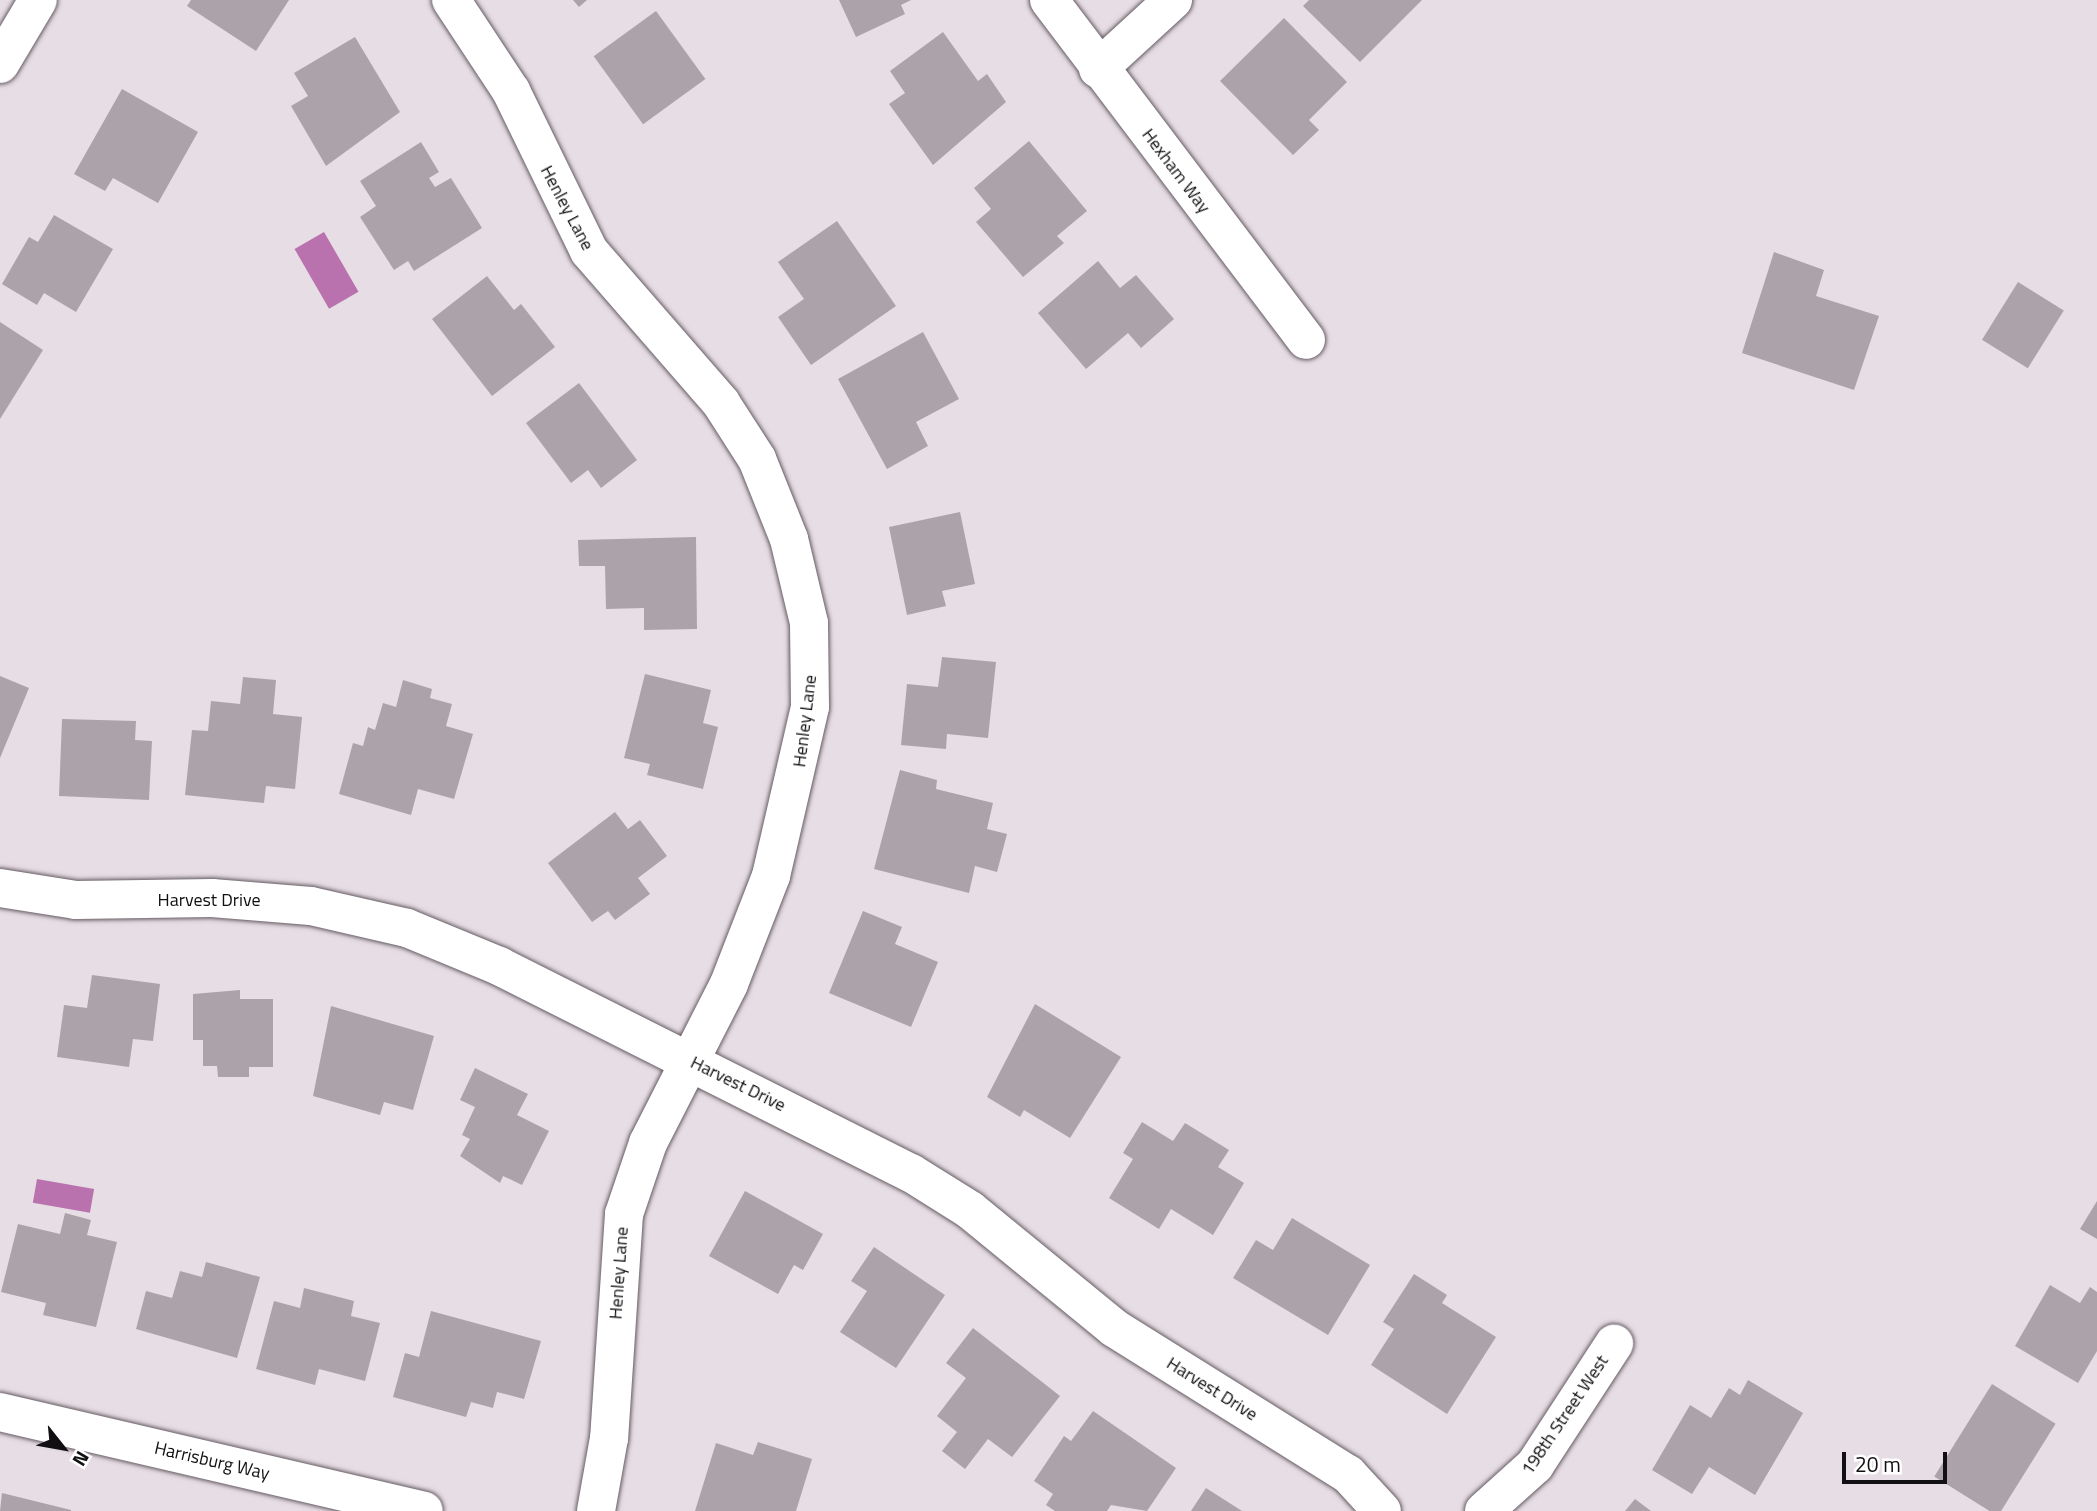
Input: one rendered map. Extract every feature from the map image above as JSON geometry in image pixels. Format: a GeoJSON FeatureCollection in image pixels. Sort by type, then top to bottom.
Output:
{"type":"FeatureCollection","features":[{"type":"Feature","properties":{"kind":"street"},"geometry":{"type":"LineString","coordinates":[[0,64],[38,0]]}},
{"type":"Feature","properties":{"kind":"street","name":"Henley Lane"},"geometry":{"type":"LineString","coordinates":[[451,0],[511,91],[589,251],[741,431],[775,498],[800,580],[812,667],[791,810],[745,946],[648,1143],[624,1214],[609,1437],[596,1511]]}},
{"type":"Feature","properties":{"kind":"street","name":"Hexham Way"},"geometry":{"type":"LineString","coordinates":[[1049,0],[1098,69],[1306,340]]}},
{"type":"Feature","properties":{"kind":"street"},"geometry":{"type":"LineString","coordinates":[[1098,69],[1174,0]]}},
{"type":"Feature","properties":{"kind":"street","name":"Harvest Drive"},"geometry":{"type":"LineString","coordinates":[[0,888],[76,900],[262,900],[360,915],[454,946],[869,1148],[970,1210],[1070,1297],[1348,1474],[1382,1511]]}},
{"type":"Feature","properties":{"kind":"street","name":"198th Street West"},"geometry":{"type":"LineString","coordinates":[[1484,1511],[1535,1465],[1614,1344]]}},
{"type":"Feature","properties":{"kind":"street","name":"Harrisburg Way"},"geometry":{"type":"LineString","coordinates":[[0,1412],[424,1511]]}},
{"type":"Feature","properties":{"kind":"shaded area"},"geometry":{"type":"Polygon","coordinates":[[[324,232],[358,292],[329,309],[295,249],[324,232]]]}},
{"type":"Feature","properties":{"kind":"shaded area"},"geometry":{"type":"Polygon","coordinates":[[[37,1179],[94,1189],[90,1213],[33,1203],[37,1179]]]}},
{"type":"Feature","properties":{"kind":"building"},"geometry":{"type":"Polygon","coordinates":[[[191,0],[289,0],[256,51],[187,6],[191,0]]]}},
{"type":"Feature","properties":{"kind":"building"},"geometry":{"type":"Polygon","coordinates":[[[573,0],[587,0],[579,7],[573,0]]]}},
{"type":"Feature","properties":{"kind":"building"},"geometry":{"type":"Polygon","coordinates":[[[839,0],[911,0],[901,5],[905,14],[856,37],[839,0]]]}},
{"type":"Feature","properties":{"kind":"building"},"geometry":{"type":"Polygon","coordinates":[[[1309,0],[1422,0],[1360,62],[1303,6],[1309,0]]]}},
{"type":"Feature","properties":{"kind":"building"},"geometry":{"type":"Polygon","coordinates":[[[656,11],[705,79],[643,124],[594,56],[656,11]]]}},
{"type":"Feature","properties":{"kind":"building"},"geometry":{"type":"Polygon","coordinates":[[[1284,18],[1347,82],[1309,120],[1319,130],[1293,155],[1220,81],[1284,18]]]}},
{"type":"Feature","properties":{"kind":"building"},"geometry":{"type":"Polygon","coordinates":[[[943,32],[978,81],[987,74],[1006,102],[933,165],[889,104],[905,93],[890,71],[943,32]]]}},
{"type":"Feature","properties":{"kind":"building"},"geometry":{"type":"Polygon","coordinates":[[[355,37],[400,112],[326,166],[291,106],[308,96],[294,73],[355,37]]]}},
{"type":"Feature","properties":{"kind":"building"},"geometry":{"type":"Polygon","coordinates":[[[122,89],[198,132],[158,203],[113,178],[105,191],[74,174],[122,89]]]}},
{"type":"Feature","properties":{"kind":"building"},"geometry":{"type":"Polygon","coordinates":[[[1029,141],[1087,211],[1057,236],[1064,243],[1023,277],[976,222],[991,209],[974,188],[1029,141]]]}},
{"type":"Feature","properties":{"kind":"building"},"geometry":{"type":"Polygon","coordinates":[[[421,142],[439,172],[429,178],[435,187],[451,178],[482,228],[414,271],[408,261],[394,270],[360,217],[376,206],[360,181],[421,142]]]}},
{"type":"Feature","properties":{"kind":"building"},"geometry":{"type":"Polygon","coordinates":[[[54,215],[113,249],[76,312],[44,293],[37,305],[2,284],[29,237],[38,242],[54,215]]]}},
{"type":"Feature","properties":{"kind":"building"},"geometry":{"type":"Polygon","coordinates":[[[837,221],[896,306],[811,365],[778,317],[804,299],[778,262],[837,221]]]}},
{"type":"Feature","properties":{"kind":"building"},"geometry":{"type":"Polygon","coordinates":[[[1774,252],[1824,270],[1816,296],[1879,316],[1854,390],[1742,353],[1774,252]]]}},
{"type":"Feature","properties":{"kind":"building"},"geometry":{"type":"Polygon","coordinates":[[[1098,261],[1120,288],[1136,275],[1174,319],[1141,348],[1128,333],[1086,369],[1038,313],[1098,261]]]}},
{"type":"Feature","properties":{"kind":"building"},"geometry":{"type":"Polygon","coordinates":[[[487,276],[514,310],[521,304],[555,347],[492,396],[432,319],[487,276]]]}},
{"type":"Feature","properties":{"kind":"building"},"geometry":{"type":"Polygon","coordinates":[[[2018,282],[2064,311],[2028,368],[1982,340],[2018,282]]]}},
{"type":"Feature","properties":{"kind":"building"},"geometry":{"type":"Polygon","coordinates":[[[0,322],[43,350],[0,419],[0,322]]]}},
{"type":"Feature","properties":{"kind":"building"},"geometry":{"type":"Polygon","coordinates":[[[923,332],[959,399],[916,422],[928,446],[887,469],[838,379],[923,332]]]}},
{"type":"Feature","properties":{"kind":"building"},"geometry":{"type":"Polygon","coordinates":[[[579,383],[637,460],[601,488],[588,470],[571,483],[526,423],[579,383]]]}},
{"type":"Feature","properties":{"kind":"building"},"geometry":{"type":"Polygon","coordinates":[[[960,512],[975,584],[942,591],[946,606],[907,615],[889,527],[960,512]]]}},
{"type":"Feature","properties":{"kind":"building"},"geometry":{"type":"Polygon","coordinates":[[[696,537],[697,629],[644,630],[644,608],[606,609],[605,566],[579,566],[578,540],[696,537]]]}},
{"type":"Feature","properties":{"kind":"building"},"geometry":{"type":"Polygon","coordinates":[[[942,657],[996,662],[988,738],[947,734],[946,749],[901,745],[907,684],[938,687],[942,657]]]}},
{"type":"Feature","properties":{"kind":"building"},"geometry":{"type":"Polygon","coordinates":[[[645,674],[711,690],[703,723],[718,727],[703,789],[647,775],[650,764],[624,758],[645,674]]]}},
{"type":"Feature","properties":{"kind":"building"},"geometry":{"type":"Polygon","coordinates":[[[0,676],[29,688],[0,758],[0,676]]]}},
{"type":"Feature","properties":{"kind":"building"},"geometry":{"type":"Polygon","coordinates":[[[243,677],[276,680],[273,714],[302,717],[295,789],[266,786],[264,803],[185,795],[192,730],[208,731],[211,701],[240,704],[243,677]]]}},
{"type":"Feature","properties":{"kind":"building"},"geometry":{"type":"Polygon","coordinates":[[[403,680],[432,689],[430,698],[452,704],[446,726],[473,734],[454,799],[418,789],[411,815],[339,794],[353,743],[363,746],[368,727],[375,730],[383,703],[396,707],[403,680]]]}},
{"type":"Feature","properties":{"kind":"building"},"geometry":{"type":"Polygon","coordinates":[[[62,719],[136,721],[135,740],[152,741],[149,800],[59,796],[62,719]]]}},
{"type":"Feature","properties":{"kind":"building"},"geometry":{"type":"Polygon","coordinates":[[[900,770],[937,780],[936,789],[993,803],[987,829],[1007,834],[997,872],[975,866],[969,893],[874,869],[900,770]]]}},
{"type":"Feature","properties":{"kind":"building"},"geometry":{"type":"Polygon","coordinates":[[[615,812],[628,829],[640,820],[667,856],[638,878],[650,894],[615,920],[608,911],[592,922],[548,863],[615,812]]]}},
{"type":"Feature","properties":{"kind":"building"},"geometry":{"type":"Polygon","coordinates":[[[863,911],[902,927],[895,944],[938,962],[911,1027],[829,993],[863,911]]]}},
{"type":"Feature","properties":{"kind":"building"},"geometry":{"type":"Polygon","coordinates":[[[92,975],[160,984],[153,1041],[133,1039],[129,1067],[57,1057],[64,1005],[87,1008],[92,975]]]}},
{"type":"Feature","properties":{"kind":"building"},"geometry":{"type":"Polygon","coordinates":[[[240,990],[240,999],[273,999],[273,1067],[249,1067],[249,1077],[218,1077],[217,1066],[203,1066],[203,1040],[193,1040],[193,994],[240,990]]]}},
{"type":"Feature","properties":{"kind":"building"},"geometry":{"type":"Polygon","coordinates":[[[1035,1004],[1121,1057],[1070,1138],[1024,1110],[1020,1117],[987,1097],[1035,1004]]]}},
{"type":"Feature","properties":{"kind":"building"},"geometry":{"type":"Polygon","coordinates":[[[331,1006],[434,1036],[413,1110],[384,1102],[380,1115],[313,1096],[331,1006]]]}},
{"type":"Feature","properties":{"kind":"building"},"geometry":{"type":"Polygon","coordinates":[[[475,1068],[528,1094],[517,1115],[549,1131],[522,1185],[503,1176],[500,1183],[460,1156],[470,1139],[462,1135],[475,1107],[460,1100],[475,1068]]]}},
{"type":"Feature","properties":{"kind":"building"},"geometry":{"type":"Polygon","coordinates":[[[1142,1122],[1173,1141],[1185,1123],[1229,1150],[1218,1167],[1244,1183],[1213,1235],[1171,1209],[1159,1229],[1109,1198],[1133,1159],[1123,1153],[1142,1122]]]}},
{"type":"Feature","properties":{"kind":"building"},"geometry":{"type":"Polygon","coordinates":[[[745,1191],[823,1234],[803,1270],[794,1265],[778,1294],[709,1256],[745,1191]]]}},
{"type":"Feature","properties":{"kind":"building"},"geometry":{"type":"Polygon","coordinates":[[[2097,1201],[2097,1239],[2080,1229],[2097,1201]]]}},
{"type":"Feature","properties":{"kind":"building"},"geometry":{"type":"Polygon","coordinates":[[[65,1213],[91,1220],[87,1235],[117,1242],[96,1327],[43,1315],[46,1303],[1,1292],[18,1224],[60,1234],[65,1213]]]}},
{"type":"Feature","properties":{"kind":"building"},"geometry":{"type":"Polygon","coordinates":[[[1292,1218],[1370,1265],[1328,1335],[1233,1278],[1256,1240],[1273,1250],[1292,1218]]]}},
{"type":"Feature","properties":{"kind":"building"},"geometry":{"type":"Polygon","coordinates":[[[874,1247],[945,1295],[896,1368],[840,1332],[867,1291],[851,1281],[874,1247]]]}},
{"type":"Feature","properties":{"kind":"building"},"geometry":{"type":"Polygon","coordinates":[[[206,1262],[260,1277],[237,1358],[136,1329],[146,1291],[172,1298],[180,1271],[202,1277],[206,1262]]]}},
{"type":"Feature","properties":{"kind":"building"},"geometry":{"type":"Polygon","coordinates":[[[1414,1274],[1447,1295],[1442,1303],[1496,1337],[1447,1414],[1371,1365],[1394,1329],[1383,1322],[1414,1274]]]}},
{"type":"Feature","properties":{"kind":"building"},"geometry":{"type":"Polygon","coordinates":[[[2050,1285],[2080,1303],[2090,1287],[2097,1292],[2097,1351],[2078,1383],[2015,1346],[2050,1285]]]}},
{"type":"Feature","properties":{"kind":"building"},"geometry":{"type":"Polygon","coordinates":[[[304,1288],[354,1301],[351,1316],[380,1323],[365,1381],[319,1369],[315,1385],[256,1369],[274,1301],[300,1308],[304,1288]]]}},
{"type":"Feature","properties":{"kind":"building"},"geometry":{"type":"Polygon","coordinates":[[[431,1311],[541,1341],[524,1399],[497,1392],[493,1408],[471,1402],[466,1417],[393,1397],[405,1353],[419,1357],[431,1311]]]}},
{"type":"Feature","properties":{"kind":"building"},"geometry":{"type":"Polygon","coordinates":[[[973,1328],[1060,1396],[1012,1457],[988,1439],[965,1469],[942,1451],[957,1432],[937,1416],[966,1378],[946,1363],[973,1328]]]}},
{"type":"Feature","properties":{"kind":"building"},"geometry":{"type":"Polygon","coordinates":[[[1748,1380],[1803,1413],[1755,1495],[1709,1467],[1692,1494],[1652,1470],[1690,1405],[1711,1418],[1729,1388],[1740,1395],[1748,1380]]]}},
{"type":"Feature","properties":{"kind":"building"},"geometry":{"type":"Polygon","coordinates":[[[1992,1384],[2056,1424],[2001,1511],[1990,1511],[1934,1476],[1992,1384]]]}},
{"type":"Feature","properties":{"kind":"building"},"geometry":{"type":"Polygon","coordinates":[[[1093,1411],[1176,1468],[1147,1511],[1111,1505],[1107,1511],[1055,1511],[1046,1505],[1053,1494],[1034,1481],[1064,1436],[1071,1441],[1093,1411]]]}},
{"type":"Feature","properties":{"kind":"building"},"geometry":{"type":"Polygon","coordinates":[[[758,1442],[812,1459],[796,1511],[695,1511],[716,1443],[753,1455],[758,1442]]]}},
{"type":"Feature","properties":{"kind":"building"},"geometry":{"type":"Polygon","coordinates":[[[1206,1488],[1242,1511],[1191,1511],[1206,1488]]]}},
{"type":"Feature","properties":{"kind":"building"},"geometry":{"type":"Polygon","coordinates":[[[2,1493],[71,1510],[71,1511],[0,1511],[2,1493]]]}},
{"type":"Feature","properties":{"kind":"building"},"geometry":{"type":"Polygon","coordinates":[[[1635,1499],[1651,1511],[1625,1511],[1635,1499]]]}}]}
